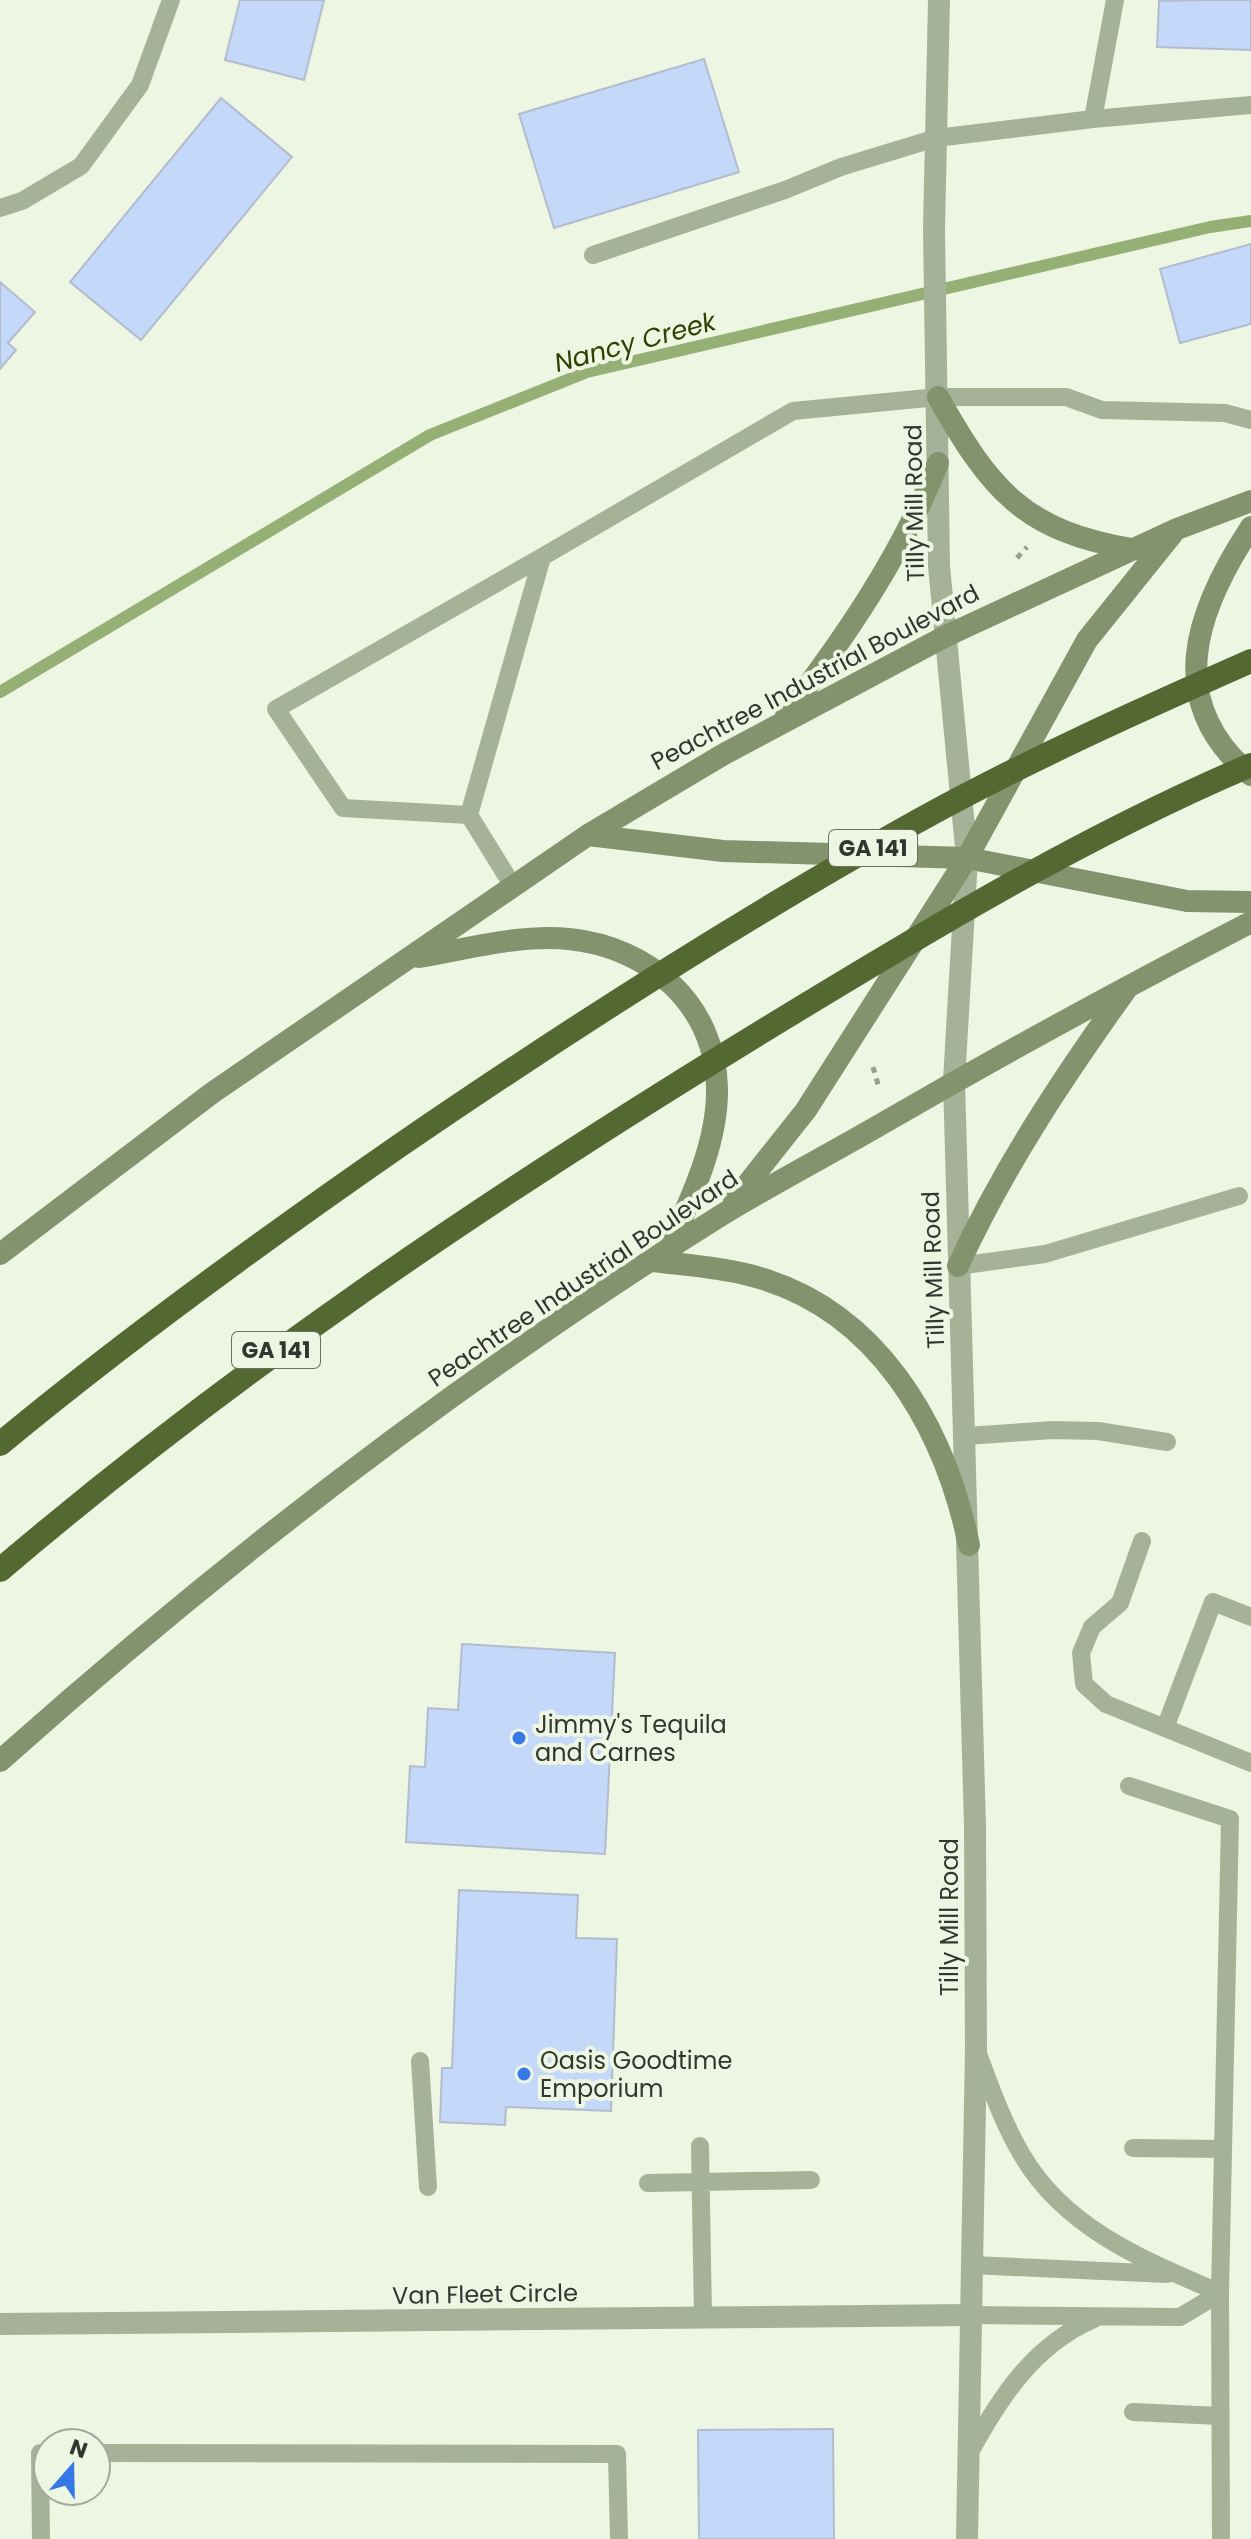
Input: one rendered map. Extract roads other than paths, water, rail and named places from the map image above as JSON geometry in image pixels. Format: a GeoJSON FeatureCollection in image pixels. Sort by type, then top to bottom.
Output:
{"type":"FeatureCollection","features":[{"type":"Feature","properties":{"kind":"highway","name":"GA 141"},"geometry":{"type":"LineString","coordinates":[[0,1444],[233,1261],[513,1068],[709,943],[917,822],[1112,722],[1251,661]]}},
{"type":"Feature","properties":{"kind":"highway","name":"GA 141"},"geometry":{"type":"LineString","coordinates":[[0,1570],[265,1359],[425,1245],[567,1151],[851,978],[1069,853],[1251,765]]}},
{"type":"Feature","properties":{"kind":"main road"},"geometry":{"type":"LineString","coordinates":[[938,397],[983,468],[1006,496],[1028,515],[1078,538],[1132,549]]}},
{"type":"Feature","properties":{"kind":"main road"},"geometry":{"type":"LineString","coordinates":[[780,723],[836,649],[881,579],[924,499],[938,463]]}},
{"type":"Feature","properties":{"kind":"main road","name":"Peachtree Industrial Boulevard"},"geometry":{"type":"LineString","coordinates":[[0,1254],[212,1093],[588,835],[780,723],[946,636],[1177,529],[1251,501]]}},
{"type":"Feature","properties":{"kind":"main road"},"geometry":{"type":"LineString","coordinates":[[1251,527],[1212,598],[1194,670],[1198,698],[1209,722],[1236,763],[1251,775]]}},
{"type":"Feature","properties":{"kind":"main road"},"geometry":{"type":"LineString","coordinates":[[722,1215],[806,1110],[967,858],[1087,640],[1177,529]]}},
{"type":"Feature","properties":{"kind":"main road"},"geometry":{"type":"LineString","coordinates":[[588,835],[723,851],[967,858],[1187,901],[1251,902]]}},
{"type":"Feature","properties":{"kind":"main road","name":"Peachtree Industrial Boulevard"},"geometry":{"type":"LineString","coordinates":[[0,1761],[200,1591],[352,1469],[660,1256],[722,1215],[954,1081],[1251,922]]}},
{"type":"Feature","properties":{"kind":"main road"},"geometry":{"type":"LineString","coordinates":[[411,958],[520,940],[567,939],[604,944],[634,956],[659,971],[685,996],[702,1026],[717,1088],[707,1153],[660,1256],[752,1276],[786,1288],[820,1306],[876,1349],[929,1426],[957,1489],[969,1545]]}},
{"type":"Feature","properties":{"kind":"main road"},"geometry":{"type":"LineString","coordinates":[[958,1266],[979,1220],[1049,1099],[1131,984]]}},
{"type":"Feature","properties":{"kind":"street","name":"Tilly Mill Road"},"geometry":{"type":"LineString","coordinates":[[939,0],[934,229],[939,566],[967,858],[954,1081],[969,1545],[976,2049],[967,2539]]}},
{"type":"Feature","properties":{"kind":"street","name":"Van Fleet Circle"},"geometry":{"type":"LineString","coordinates":[[0,2324],[971,2315]]}},
{"type":"Feature","properties":{"kind":"lane"},"geometry":{"type":"LineString","coordinates":[[0,208],[22,201],[81,166],[140,85],[171,0]]}},
{"type":"Feature","properties":{"kind":"lane"},"geometry":{"type":"LineString","coordinates":[[1093,119],[1115,0]]}},
{"type":"Feature","properties":{"kind":"lane"},"geometry":{"type":"LineString","coordinates":[[593,255],[785,190],[841,167],[936,138],[1093,119],[1251,105]]}},
{"type":"Feature","properties":{"kind":"lane"},"geometry":{"type":"LineString","coordinates":[[469,815],[343,808],[276,709],[793,411],[938,397],[1066,397],[1102,410],[1225,413],[1251,420]]}},
{"type":"Feature","properties":{"kind":"lane"},"geometry":{"type":"LineString","coordinates":[[514,888],[469,815],[542,557]]}},
{"type":"Feature","properties":{"kind":"lane"},"geometry":{"type":"LineString","coordinates":[[958,1266],[1045,1254],[1239,1196]]}},
{"type":"Feature","properties":{"kind":"lane"},"geometry":{"type":"LineString","coordinates":[[966,1436],[1053,1430],[1098,1431],[1167,1442]]}},
{"type":"Feature","properties":{"kind":"lane"},"geometry":{"type":"LineString","coordinates":[[1142,1541],[1120,1603],[1092,1627],[1081,1653],[1084,1684],[1106,1704],[1251,1763]]}},
{"type":"Feature","properties":{"kind":"lane"},"geometry":{"type":"LineString","coordinates":[[1165,1728],[1213,1602],[1251,1617]]}},
{"type":"Feature","properties":{"kind":"lane"},"geometry":{"type":"LineString","coordinates":[[1129,1786],[1230,1819],[1220,2293],[1221,2539]]}},
{"type":"Feature","properties":{"kind":"lane"},"geometry":{"type":"LineString","coordinates":[[976,2049],[1001,2116],[1023,2158],[1050,2193],[1085,2226],[1124,2250],[1220,2293]]}},
{"type":"Feature","properties":{"kind":"lane"},"geometry":{"type":"LineString","coordinates":[[420,2061],[428,2187]]}},
{"type":"Feature","properties":{"kind":"lane"},"geometry":{"type":"LineString","coordinates":[[700,2146],[703,2317]]}},
{"type":"Feature","properties":{"kind":"lane"},"geometry":{"type":"LineString","coordinates":[[1133,2148],[1223,2149]]}},
{"type":"Feature","properties":{"kind":"lane"},"geometry":{"type":"LineString","coordinates":[[648,2183],[811,2180]]}},
{"type":"Feature","properties":{"kind":"lane"},"geometry":{"type":"LineString","coordinates":[[972,2265],[1178,2275]]}},
{"type":"Feature","properties":{"kind":"lane"},"geometry":{"type":"LineString","coordinates":[[971,2315],[1180,2317],[1220,2293]]}},
{"type":"Feature","properties":{"kind":"lane"},"geometry":{"type":"LineString","coordinates":[[969,2454],[996,2405],[1022,2371],[1071,2328],[1101,2316]]}},
{"type":"Feature","properties":{"kind":"lane"},"geometry":{"type":"LineString","coordinates":[[1133,2412],[1220,2416]]}},
{"type":"Feature","properties":{"kind":"lane"},"geometry":{"type":"LineString","coordinates":[[112,2453],[617,2454],[619,2539]]}},
{"type":"Feature","properties":{"kind":"lane"},"geometry":{"type":"LineString","coordinates":[[41,2507],[41,2539]]}},
{"type":"Feature","properties":{"kind":"waterway","name":"Nancy Creek"},"geometry":{"type":"LineString","coordinates":[[0,692],[430,435],[587,372],[1210,227],[1251,221]]}},
{"type":"Feature","properties":{"kind":"place","name":"Jimmy's Tequila and Carnes"},"geometry":{"type":"Point","coordinates":[519,1738]}},
{"type":"Feature","properties":{"kind":"place","name":"Oasis Goodtime Emporium"},"geometry":{"type":"Point","coordinates":[524,2074]}}]}
